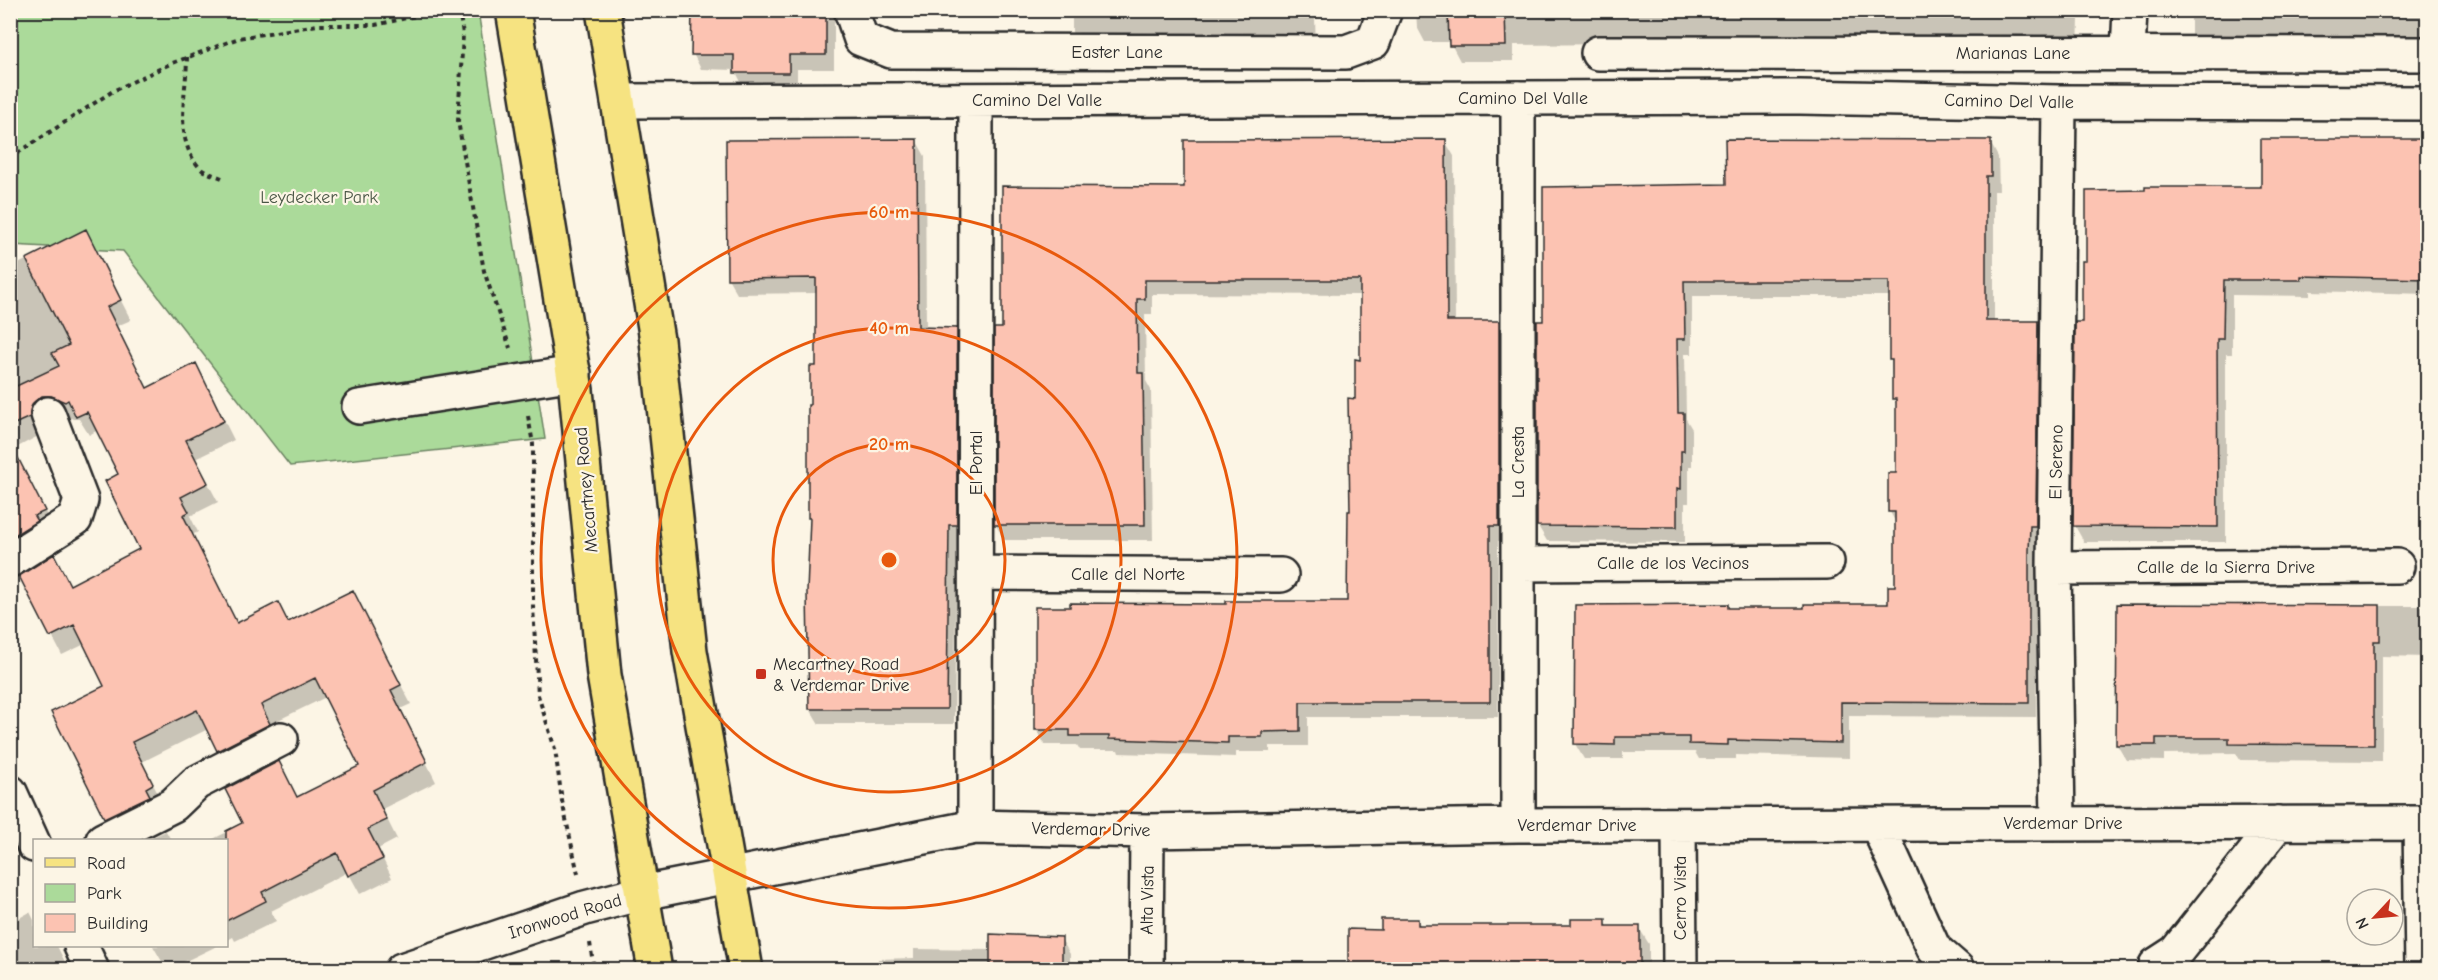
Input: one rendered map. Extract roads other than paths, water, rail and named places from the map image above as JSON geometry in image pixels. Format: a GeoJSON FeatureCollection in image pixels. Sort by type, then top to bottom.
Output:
{"type":"FeatureCollection","features":[{"type":"Feature","properties":{"kind":"main road","name":"Mecartney Road"},"geometry":{"type":"LineString","coordinates":[[513,10],[574,373],[588,504],[599,644],[655,969]]}},
{"type":"Feature","properties":{"kind":"main road"},"geometry":{"type":"LineString","coordinates":[[603,10],[657,340],[690,651],[746,969]]}},
{"type":"Feature","properties":{"kind":"street","name":"Easter Lane"},"geometry":{"type":"LineString","coordinates":[[856,25],[891,51],[1346,52],[1373,42],[1385,10]]}},
{"type":"Feature","properties":{"kind":"street"},"geometry":{"type":"LineString","coordinates":[[2128,53],[2130,10]]}},
{"type":"Feature","properties":{"kind":"street","name":"Marianas Lane"},"geometry":{"type":"LineString","coordinates":[[1598,53],[2427,54]]}},
{"type":"Feature","properties":{"kind":"street","name":"Camino Del Valle"},"geometry":{"type":"LineString","coordinates":[[618,101],[1800,97],[2059,102],[2427,103]]}},
{"type":"Feature","properties":{"kind":"street","name":"La Cresta"},"geometry":{"type":"LineString","coordinates":[[1518,98],[1518,825]]}},
{"type":"Feature","properties":{"kind":"street","name":"El Portal"},"geometry":{"type":"LineString","coordinates":[[975,827],[976,100]]}},
{"type":"Feature","properties":{"kind":"street","name":"El Sereno"},"geometry":{"type":"LineString","coordinates":[[2058,822],[2055,568],[2059,102]]}},
{"type":"Feature","properties":{"kind":"street"},"geometry":{"type":"LineString","coordinates":[[359,407],[574,373]]}},
{"type":"Feature","properties":{"kind":"street"},"geometry":{"type":"LineString","coordinates":[[10,560],[75,519],[81,500],[48,414]]}},
{"type":"Feature","properties":{"kind":"street","name":"Calle de los Vecinos"},"geometry":{"type":"LineString","coordinates":[[1518,564],[1827,562]]}},
{"type":"Feature","properties":{"kind":"street","name":"Calle de la Sierra Drive"},"geometry":{"type":"LineString","coordinates":[[2055,568],[2397,566]]}},
{"type":"Feature","properties":{"kind":"street","name":"Calle del Norte"},"geometry":{"type":"LineString","coordinates":[[976,573],[1281,575]]}},
{"type":"Feature","properties":{"kind":"street"},"geometry":{"type":"LineString","coordinates":[[105,839],[173,805],[196,783],[280,739]]}},
{"type":"Feature","properties":{"kind":"street"},"geometry":{"type":"LineString","coordinates":[[10,792],[33,843]]}},
{"type":"Feature","properties":{"kind":"street","name":"Verdemar Drive"},"geometry":{"type":"LineString","coordinates":[[731,877],[975,827],[1147,831],[1518,825],[1679,826],[2058,822],[2424,823]]}},
{"type":"Feature","properties":{"kind":"street"},"geometry":{"type":"LineString","coordinates":[[2156,965],[2176,952],[2278,823]]}},
{"type":"Feature","properties":{"kind":"street"},"geometry":{"type":"LineString","coordinates":[[2422,969],[2424,823]]}},
{"type":"Feature","properties":{"kind":"street"},"geometry":{"type":"LineString","coordinates":[[1877,824],[1934,949],[1957,969]]}},
{"type":"Feature","properties":{"kind":"street","name":"Cerro Vista"},"geometry":{"type":"LineString","coordinates":[[1679,826],[1680,969]]}},
{"type":"Feature","properties":{"kind":"street","name":"Alta Vista"},"geometry":{"type":"LineString","coordinates":[[1146,969],[1147,831]]}},
{"type":"Feature","properties":{"kind":"street","name":"Ironwood Road"},"geometry":{"type":"LineString","coordinates":[[402,969],[585,908],[642,893],[731,877]]}},
{"type":"Feature","properties":{"kind":"street"},"geometry":{"type":"LineString","coordinates":[[82,947],[92,969]]}},
{"type":"Feature","properties":{"kind":"place","name":"Mecartney Road & Verdemar Drive"},"geometry":{"type":"Point","coordinates":[761,674]}},
{"type":"Feature","properties":{"kind":"park label","name":"Leydecker Park"},"geometry":{"type":"Point","coordinates":[319,197]}}]}
